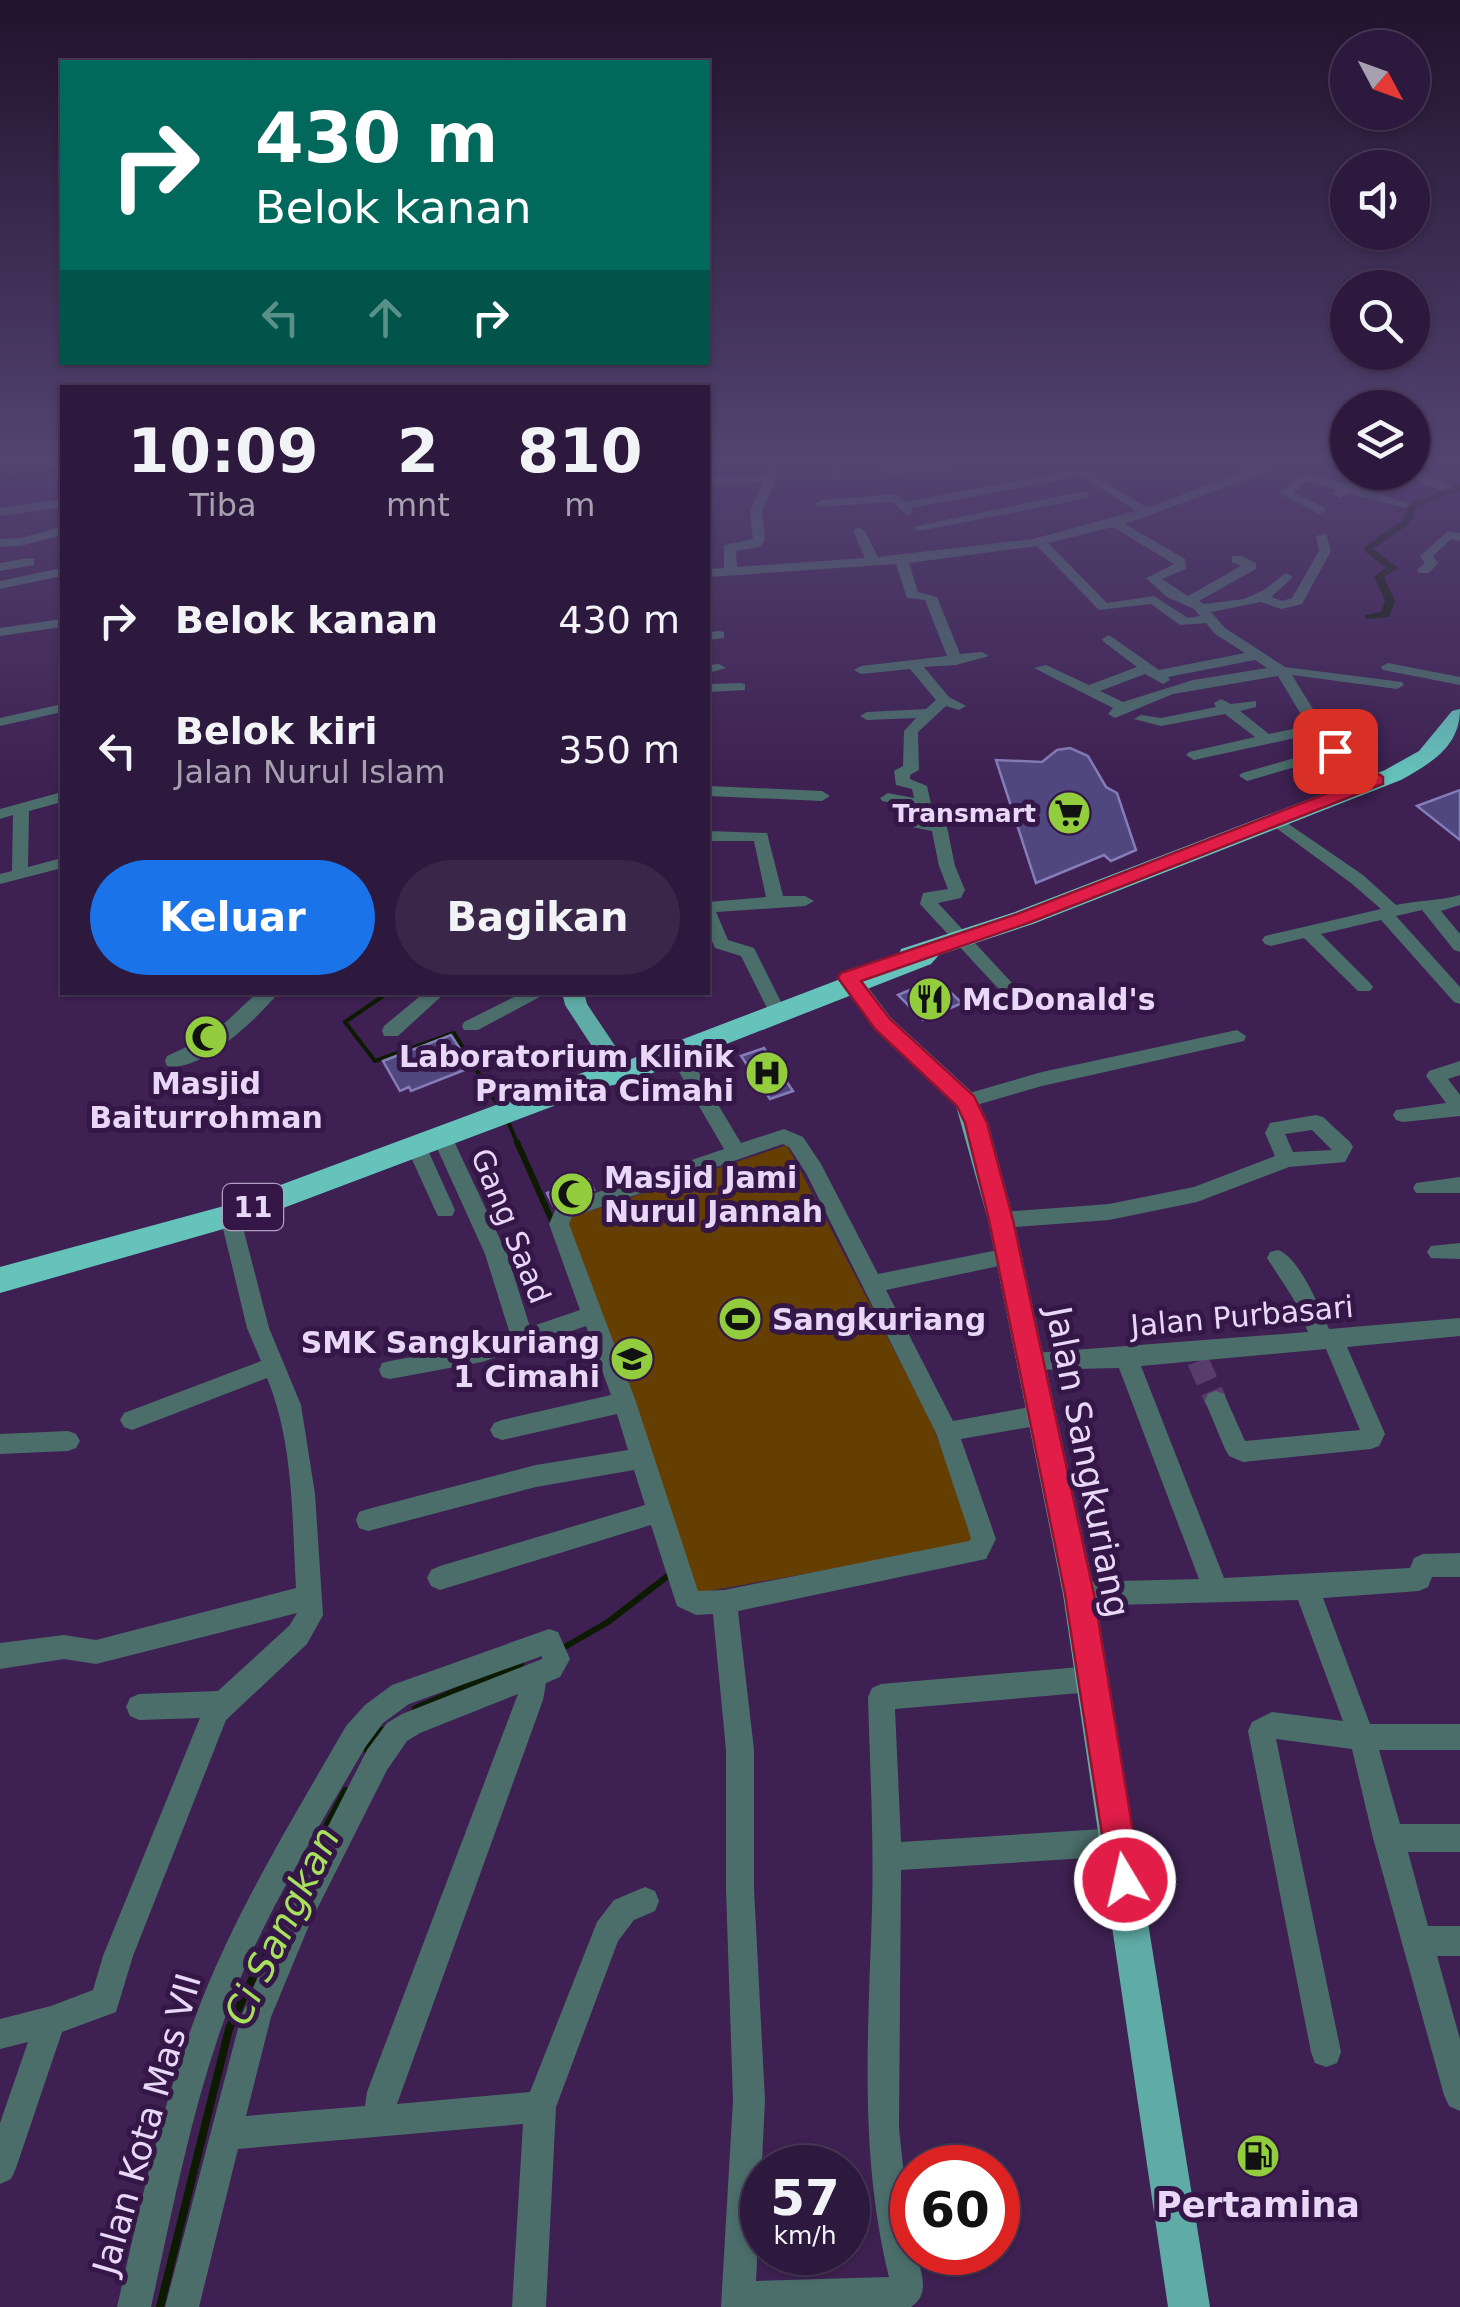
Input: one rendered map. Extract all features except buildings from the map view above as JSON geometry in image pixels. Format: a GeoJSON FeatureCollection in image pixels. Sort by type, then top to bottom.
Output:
{"type":"FeatureCollection","features":[{"type":"Feature","properties":{"kind":"highway","name":"11"},"geometry":{"type":"LineString","coordinates":[[0,1280],[230,1216],[613,1072],[774,1006],[922,958],[928,951],[1420,762],[1457,727]]}},
{"type":"Feature","properties":{"kind":"highway","name":"11"},"geometry":{"type":"LineString","coordinates":[[613,1072],[678,1053],[851,981]]}},
{"type":"Feature","properties":{"kind":"main road","name":"Jalan Sangkuriang"},"geometry":{"type":"LineString","coordinates":[[851,981],[883,1024],[966,1102],[976,1123],[1001,1220],[1079,1594],[1188,2307]]}},
{"type":"Feature","properties":{"kind":"main road"},"geometry":{"type":"LineString","coordinates":[[574,995],[613,1072]]}},
{"type":"Feature","properties":{"kind":"street"},"geometry":{"type":"LineString","coordinates":[[32,565],[41,576],[60,587]]}},
{"type":"Feature","properties":{"kind":"street"},"geometry":{"type":"LineString","coordinates":[[731,565],[731,570]]}},
{"type":"Feature","properties":{"kind":"street"},"geometry":{"type":"LineString","coordinates":[[710,573],[799,565]]}},
{"type":"Feature","properties":{"kind":"street"},"geometry":{"type":"LineString","coordinates":[[903,565],[912,595],[930,598],[956,661]]}},
{"type":"Feature","properties":{"kind":"street"},"geometry":{"type":"LineString","coordinates":[[1062,565],[1104,607],[1154,600],[1185,622],[1248,565]]}},
{"type":"Feature","properties":{"kind":"street"},"geometry":{"type":"LineString","coordinates":[[1180,565],[1152,577],[1172,594],[1200,609],[1220,631],[1284,674],[1315,728],[1335,751],[1377,780]]}},
{"type":"Feature","properties":{"kind":"street"},"geometry":{"type":"LineString","coordinates":[[1262,598],[1281,605],[1297,601],[1317,565]]}},
{"type":"Feature","properties":{"kind":"street"},"geometry":{"type":"LineString","coordinates":[[1424,570],[1430,565]]}},
{"type":"Feature","properties":{"kind":"street"},"geometry":{"type":"LineString","coordinates":[[0,585],[60,572]]}},
{"type":"Feature","properties":{"kind":"street"},"geometry":{"type":"LineString","coordinates":[[1200,609],[1226,608],[1273,594],[1286,577]]}},
{"type":"Feature","properties":{"kind":"street"},"geometry":{"type":"LineString","coordinates":[[0,632],[60,624]]}},
{"type":"Feature","properties":{"kind":"street"},"geometry":{"type":"LineString","coordinates":[[1109,639],[1174,689]]}},
{"type":"Feature","properties":{"kind":"street"},"geometry":{"type":"LineString","coordinates":[[1090,690],[1152,672],[1259,655]]}},
{"type":"Feature","properties":{"kind":"street"},"geometry":{"type":"LineString","coordinates":[[861,670],[982,656]]}},
{"type":"Feature","properties":{"kind":"street"},"geometry":{"type":"LineString","coordinates":[[868,716],[928,713],[951,703],[914,664]]}},
{"type":"Feature","properties":{"kind":"street"},"geometry":{"type":"LineString","coordinates":[[1388,666],[1460,681]]}},
{"type":"Feature","properties":{"kind":"street"},"geometry":{"type":"LineString","coordinates":[[1041,668],[1090,690],[1118,710],[1174,689],[1284,674],[1397,684]]}},
{"type":"Feature","properties":{"kind":"street"},"geometry":{"type":"LineString","coordinates":[[1195,685],[1266,739]]}},
{"type":"Feature","properties":{"kind":"street"},"geometry":{"type":"LineString","coordinates":[[710,688],[740,687]]}},
{"type":"Feature","properties":{"kind":"street"},"geometry":{"type":"LineString","coordinates":[[1141,719],[1161,722],[1251,704]]}},
{"type":"Feature","properties":{"kind":"street"},"geometry":{"type":"LineString","coordinates":[[0,722],[60,713]]}},
{"type":"Feature","properties":{"kind":"street"},"geometry":{"type":"LineString","coordinates":[[928,713],[912,731],[910,770],[902,771],[902,782],[920,787],[923,804],[918,824],[939,827],[956,890],[954,894],[930,896],[929,904],[1014,994]]}},
{"type":"Feature","properties":{"kind":"street"},"geometry":{"type":"LineString","coordinates":[[1194,755],[1315,728]]}},
{"type":"Feature","properties":{"kind":"street"},"geometry":{"type":"LineString","coordinates":[[1247,776],[1335,751]]}},
{"type":"Feature","properties":{"kind":"street"},"geometry":{"type":"LineString","coordinates":[[710,791],[822,796]]}},
{"type":"Feature","properties":{"kind":"street"},"geometry":{"type":"LineString","coordinates":[[0,814],[60,798]]}},
{"type":"Feature","properties":{"kind":"street"},"geometry":{"type":"LineString","coordinates":[[888,798],[923,804]]}},
{"type":"Feature","properties":{"kind":"street"},"geometry":{"type":"LineString","coordinates":[[20,874],[21,810]]}},
{"type":"Feature","properties":{"kind":"street"},"geometry":{"type":"LineString","coordinates":[[1274,819],[1357,879],[1460,998]]}},
{"type":"Feature","properties":{"kind":"street"},"geometry":{"type":"LineString","coordinates":[[710,836],[761,836],[776,902]]}},
{"type":"Feature","properties":{"kind":"street"},"geometry":{"type":"LineString","coordinates":[[0,879],[60,864]]}},
{"type":"Feature","properties":{"kind":"street"},"geometry":{"type":"LineString","coordinates":[[1430,908],[1460,900]]}},
{"type":"Feature","properties":{"kind":"street"},"geometry":{"type":"LineString","coordinates":[[710,909],[805,901]]}},
{"type":"Feature","properties":{"kind":"street"},"geometry":{"type":"LineString","coordinates":[[1271,940],[1422,904],[1430,908],[1460,946]]}},
{"type":"Feature","properties":{"kind":"street"},"geometry":{"type":"LineString","coordinates":[[710,914],[721,944],[748,952],[774,1006]]}},
{"type":"Feature","properties":{"kind":"street"},"geometry":{"type":"LineString","coordinates":[[1306,930],[1364,987]]}},
{"type":"Feature","properties":{"kind":"street"},"geometry":{"type":"LineString","coordinates":[[174,1061],[219,1040],[267,995]]}},
{"type":"Feature","properties":{"kind":"street"},"geometry":{"type":"LineString","coordinates":[[391,1031],[433,995]]}},
{"type":"Feature","properties":{"kind":"street"},"geometry":{"type":"LineString","coordinates":[[471,1026],[534,995]]}},
{"type":"Feature","properties":{"kind":"street"},"geometry":{"type":"LineString","coordinates":[[966,1102],[1042,1079],[1237,1036]]}},
{"type":"Feature","properties":{"kind":"street"},"geometry":{"type":"LineString","coordinates":[[678,1053],[736,1152]]}},
{"type":"Feature","properties":{"kind":"street"},"geometry":{"type":"LineString","coordinates":[[1460,1068],[1436,1076],[1460,1109]]}},
{"type":"Feature","properties":{"kind":"street"},"geometry":{"type":"LineString","coordinates":[[1403,1115],[1460,1109]]}},
{"type":"Feature","properties":{"kind":"street"},"geometry":{"type":"LineString","coordinates":[[784,1136],[796,1142],[874,1284],[947,1432],[984,1540],[977,1552],[724,1602],[696,1603],[686,1598],[625,1402],[558,1224],[564,1212],[736,1152],[784,1136]]}},
{"type":"Feature","properties":{"kind":"street"},"geometry":{"type":"LineString","coordinates":[[429,1141],[445,1210]]}},
{"type":"Feature","properties":{"kind":"street","name":"Gang Saad"},"geometry":{"type":"LineString","coordinates":[[429,1141],[496,1254],[523,1338]]}},
{"type":"Feature","properties":{"kind":"street"},"geometry":{"type":"LineString","coordinates":[[1001,1220],[1109,1212],[1197,1194],[1288,1160]]}},
{"type":"Feature","properties":{"kind":"street"},"geometry":{"type":"LineString","coordinates":[[1423,1188],[1460,1185]]}},
{"type":"Feature","properties":{"kind":"street"},"geometry":{"type":"LineString","coordinates":[[0,2034],[100,2005],[109,1995],[118,1956],[221,1704],[298,1635],[310,1615],[297,1441],[284,1384],[258,1328],[230,1216]]}},
{"type":"Feature","properties":{"kind":"street"},"geometry":{"type":"LineString","coordinates":[[874,1284],[1008,1256]]}},
{"type":"Feature","properties":{"kind":"street"},"geometry":{"type":"LineString","coordinates":[[1216,1400],[1242,1452],[1370,1439],[1373,1434],[1327,1338],[1278,1258]]}},
{"type":"Feature","properties":{"kind":"street"},"geometry":{"type":"LineString","coordinates":[[390,1370],[482,1353],[590,1316]]}},
{"type":"Feature","properties":{"kind":"street","name":"Jalan Purbasari"},"geometry":{"type":"LineString","coordinates":[[1030,1362],[1196,1356],[1327,1338],[1460,1327]]}},
{"type":"Feature","properties":{"kind":"street"},"geometry":{"type":"LineString","coordinates":[[1127,1358],[1217,1592]]}},
{"type":"Feature","properties":{"kind":"street"},"geometry":{"type":"LineString","coordinates":[[132,1420],[274,1366]]}},
{"type":"Feature","properties":{"kind":"street"},"geometry":{"type":"LineString","coordinates":[[502,1430],[625,1402]]}},
{"type":"Feature","properties":{"kind":"street"},"geometry":{"type":"LineString","coordinates":[[947,1432],[1041,1415]]}},
{"type":"Feature","properties":{"kind":"street"},"geometry":{"type":"LineString","coordinates":[[0,1444],[68,1441]]}},
{"type":"Feature","properties":{"kind":"street"},"geometry":{"type":"LineString","coordinates":[[368,1520],[536,1476],[644,1458]]}},
{"type":"Feature","properties":{"kind":"street"},"geometry":{"type":"LineString","coordinates":[[440,1578],[661,1511]]}},
{"type":"Feature","properties":{"kind":"street"},"geometry":{"type":"LineString","coordinates":[[1079,1594],[1306,1588],[1418,1579],[1423,1566],[1460,1565]]}},
{"type":"Feature","properties":{"kind":"street"},"geometry":{"type":"LineString","coordinates":[[1306,1588],[1362,1737],[1416,1941],[1454,2054],[1460,2094]]}},
{"type":"Feature","properties":{"kind":"street"},"geometry":{"type":"LineString","coordinates":[[0,1656],[64,1646],[96,1652],[310,1596]]}},
{"type":"Feature","properties":{"kind":"street"},"geometry":{"type":"LineString","coordinates":[[724,1602],[740,1750],[740,1889],[749,2100],[738,2302],[904,2292],[908,2288],[891,2233],[882,2126],[887,1856],[881,1697],[1092,1679]]}},
{"type":"Feature","properties":{"kind":"street","name":"Jalan Kota Mas VII"},"geometry":{"type":"LineString","coordinates":[[134,2307],[217,1998],[259,1910],[356,1736],[374,1714],[401,1694],[535,1643],[552,1644],[556,1664],[534,1674]]}},
{"type":"Feature","properties":{"kind":"street"},"geometry":{"type":"LineString","coordinates":[[378,2123],[383,2092],[530,1700],[534,1674]]}},
{"type":"Feature","properties":{"kind":"street"},"geometry":{"type":"LineString","coordinates":[[182,2307],[224,2134],[264,2000],[300,1913],[377,1760],[398,1732],[411,1723],[534,1674]]}},
{"type":"Feature","properties":{"kind":"street"},"geometry":{"type":"LineString","coordinates":[[139,1707],[221,1704]]}},
{"type":"Feature","properties":{"kind":"street"},"geometry":{"type":"LineString","coordinates":[[1326,2052],[1261,1731],[1272,1724],[1362,1737],[1460,1736]]}},
{"type":"Feature","properties":{"kind":"street"},"geometry":{"type":"LineString","coordinates":[[1387,1838],[1460,1838]]}},
{"type":"Feature","properties":{"kind":"street"},"geometry":{"type":"LineString","coordinates":[[887,1856],[1119,1842]]}},
{"type":"Feature","properties":{"kind":"street"},"geometry":{"type":"LineString","coordinates":[[529,2307],[540,2107],[607,1932],[624,1910],[645,1901]]}},
{"type":"Feature","properties":{"kind":"street"},"geometry":{"type":"LineString","coordinates":[[1416,1941],[1460,1941]]}},
{"type":"Feature","properties":{"kind":"street"},"geometry":{"type":"LineString","coordinates":[[0,2168],[51,2022]]}},
{"type":"Feature","properties":{"kind":"street"},"geometry":{"type":"LineString","coordinates":[[224,2134],[540,2107]]}},
{"type":"Feature","properties":{"kind":"shaded area","name":"Sangkuriang"},"geometry":{"type":"Polygon","coordinates":[[[787,1145],[930,1419],[977,1543],[697,1593],[566,1219],[787,1145]]]}},
{"type":"Feature","properties":{"kind":"waterway"},"geometry":{"type":"LineString","coordinates":[[1369,617],[1385,615],[1390,601],[1379,576],[1393,568],[1388,565]]}},
{"type":"Feature","properties":{"kind":"waterway","name":"Ci Sangkan"},"geometry":{"type":"LineString","coordinates":[[385,995],[345,1022],[375,1061],[454,1033],[501,1110]]}},
{"type":"Feature","properties":{"kind":"waterway","name":"Ci Sangkan"},"geometry":{"type":"LineString","coordinates":[[507,1119],[518,1145]]}},
{"type":"Feature","properties":{"kind":"waterway","name":"Ci Sangkan"},"geometry":{"type":"LineString","coordinates":[[517,1142],[553,1223]]}},
{"type":"Feature","properties":{"kind":"waterway","name":"Ci Sangkan"},"geometry":{"type":"LineString","coordinates":[[563,1648],[608,1622],[669,1575]]}},
{"type":"Feature","properties":{"kind":"waterway","name":"Ci Sangkan"},"geometry":{"type":"LineString","coordinates":[[416,1709],[520,1664]]}},
{"type":"Feature","properties":{"kind":"waterway","name":"Ci Sangkan"},"geometry":{"type":"LineString","coordinates":[[368,1750],[382,1731]]}},
{"type":"Feature","properties":{"kind":"waterway","name":"Ci Sangkan"},"geometry":{"type":"LineString","coordinates":[[160,2307],[229,2029],[292,1892],[346,1791]]}},
{"type":"Feature","properties":{"kind":"tunnel"},"geometry":{"type":"LineString","coordinates":[[1198,1361],[1216,1401]]}},
{"type":"Feature","properties":{"kind":"place","name":"Transmart"},"geometry":{"type":"Point","coordinates":[1069,813]}},
{"type":"Feature","properties":{"kind":"place","name":"McDonald's"},"geometry":{"type":"Point","coordinates":[930,999]}},
{"type":"Feature","properties":{"kind":"place","name":"Masjid Baiturrohman"},"geometry":{"type":"Point","coordinates":[206,1037]}},
{"type":"Feature","properties":{"kind":"place","name":"Laboratorium Klinik Pramita Cimahi"},"geometry":{"type":"Point","coordinates":[767,1073]}},
{"type":"Feature","properties":{"kind":"place","name":"Masjid Jami Nurul Jannah"},"geometry":{"type":"Point","coordinates":[572,1194]}},
{"type":"Feature","properties":{"kind":"place","name":"Sangkuriang"},"geometry":{"type":"Point","coordinates":[740,1319]}},
{"type":"Feature","properties":{"kind":"place","name":"SMK Sangkuriang 1 Cimahi"},"geometry":{"type":"Point","coordinates":[632,1359]}},
{"type":"Feature","properties":{"kind":"place","name":"Pertamina"},"geometry":{"type":"Point","coordinates":[1258,2156]}},
{"type":"Feature","properties":{"kind":"route"},"geometry":{"type":"LineString","coordinates":[[1125,1880],[1079,1594],[1001,1220],[976,1123],[966,1102],[896,1038],[848,978],[1024,918],[1377,780],[1335,751]]}}]}
